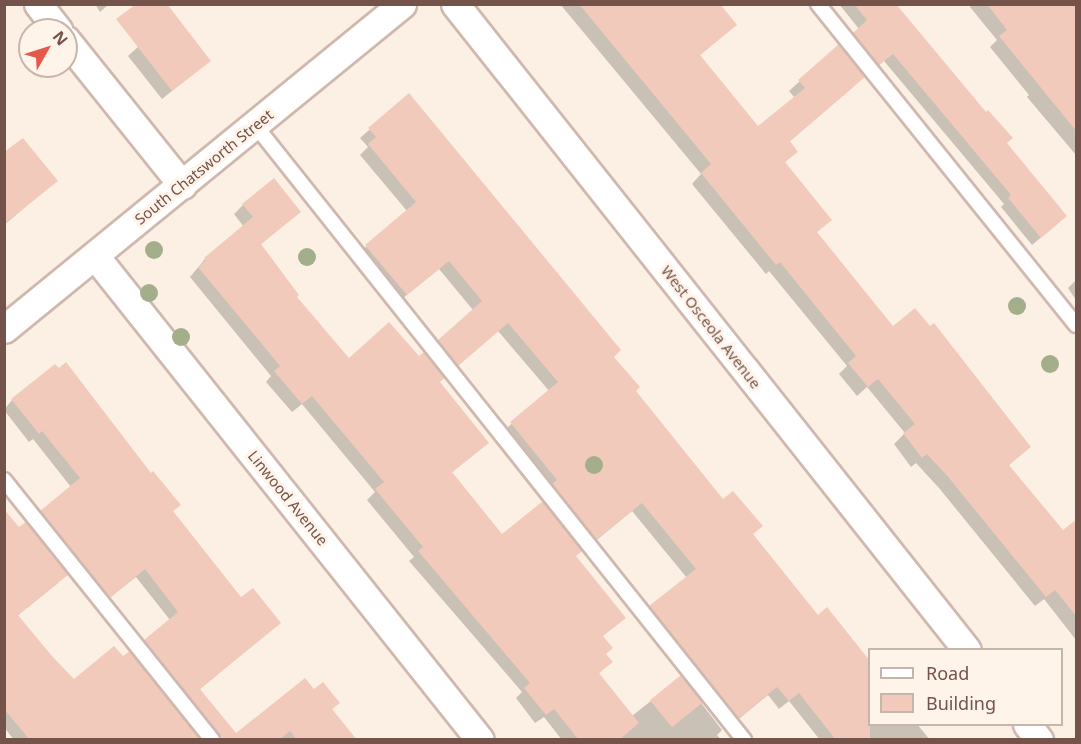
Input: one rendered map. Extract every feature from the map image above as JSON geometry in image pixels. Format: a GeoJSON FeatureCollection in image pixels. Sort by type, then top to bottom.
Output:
{"type":"FeatureCollection","features":[{"type":"Feature","properties":{"kind":"street"},"geometry":{"type":"LineString","coordinates":[[38,4],[49,18]]}},
{"type":"Feature","properties":{"kind":"street","name":"South Chatsworth Street"},"geometry":{"type":"LineString","coordinates":[[4,329],[402,4]]}},
{"type":"Feature","properties":{"kind":"street","name":"West Osceola Avenue"},"geometry":{"type":"LineString","coordinates":[[455,4],[965,648]]}},
{"type":"Feature","properties":{"kind":"street"},"geometry":{"type":"LineString","coordinates":[[78,55],[182,185]]}},
{"type":"Feature","properties":{"kind":"street","name":"Linwood Avenue"},"geometry":{"type":"LineString","coordinates":[[95,256],[480,740]]}},
{"type":"Feature","properties":{"kind":"street"},"geometry":{"type":"LineString","coordinates":[[1028,726],[1039,740]]}},
{"type":"Feature","properties":{"kind":"lane"},"geometry":{"type":"LineString","coordinates":[[818,4],[1077,326]]}},
{"type":"Feature","properties":{"kind":"lane"},"geometry":{"type":"LineString","coordinates":[[255,125],[744,740]]}},
{"type":"Feature","properties":{"kind":"lane"},"geometry":{"type":"LineString","coordinates":[[4,480],[212,740]]}},
{"type":"Feature","properties":{"kind":"building"},"geometry":{"type":"Polygon","coordinates":[[[136,4],[167,4],[211,61],[172,91],[116,19],[136,4]]]}},
{"type":"Feature","properties":{"kind":"building"},"geometry":{"type":"Polygon","coordinates":[[[579,4],[720,4],[737,25],[700,55],[758,126],[805,88],[798,80],[839,44],[865,77],[790,141],[798,152],[785,162],[832,220],[817,232],[893,326],[915,308],[930,326],[934,323],[1031,447],[1009,465],[1063,530],[1077,519],[1077,617],[1055,590],[1046,597],[949,478],[927,454],[922,458],[903,433],[915,424],[878,379],[868,387],[848,363],[856,356],[780,262],[776,265],[701,173],[711,164],[579,4]]]}},
{"type":"Feature","properties":{"kind":"building"},"geometry":{"type":"Polygon","coordinates":[[[854,4],[896,4],[986,112],[988,110],[1013,138],[1007,143],[1067,216],[1041,238],[1008,198],[1011,195],[893,54],[879,65],[853,33],[867,20],[854,4]]]}},
{"type":"Feature","properties":{"kind":"building"},"geometry":{"type":"Polygon","coordinates":[[[987,4],[1077,4],[1077,132],[999,36],[1007,30],[987,4]]]}},
{"type":"Feature","properties":{"kind":"building"},"geometry":{"type":"Polygon","coordinates":[[[409,93],[621,350],[614,357],[640,387],[636,391],[723,499],[733,491],[763,526],[753,534],[818,615],[827,607],[868,658],[870,740],[836,740],[799,693],[789,701],[777,687],[738,719],[649,606],[696,569],[642,503],[596,540],[552,484],[557,480],[510,422],[558,382],[508,323],[458,366],[438,340],[482,301],[449,261],[407,295],[365,245],[416,202],[368,144],[376,137],[368,128],[409,93]]]}},
{"type":"Feature","properties":{"kind":"building"},"geometry":{"type":"Polygon","coordinates":[[[23,138],[58,181],[4,224],[4,152],[23,138]]]}},
{"type":"Feature","properties":{"kind":"building"},"geometry":{"type":"Polygon","coordinates":[[[274,178],[301,212],[261,244],[299,295],[297,297],[349,358],[389,322],[419,356],[424,352],[445,378],[440,382],[489,443],[452,472],[502,534],[543,501],[582,551],[576,556],[626,618],[603,636],[613,648],[606,654],[613,662],[599,673],[639,723],[619,740],[579,740],[554,709],[546,715],[524,688],[530,683],[418,551],[423,547],[375,489],[384,482],[312,396],[302,404],[274,371],[280,366],[198,267],[206,260],[204,258],[253,217],[242,204],[274,178]]]}},
{"type":"Feature","properties":{"kind":"building"},"geometry":{"type":"Polygon","coordinates":[[[66,362],[151,473],[153,471],[181,505],[173,511],[241,597],[253,588],[281,623],[200,689],[236,733],[305,678],[314,689],[323,682],[340,703],[332,709],[357,740],[297,740],[290,731],[279,740],[221,740],[144,640],[178,612],[145,569],[110,598],[40,511],[80,478],[42,431],[39,434],[11,399],[55,364],[59,368],[66,362]]]}},
{"type":"Feature","properties":{"kind":"building"},"geometry":{"type":"Polygon","coordinates":[[[4,509],[19,527],[26,522],[68,575],[18,615],[51,655],[74,679],[114,646],[123,656],[130,651],[200,740],[30,740],[4,709],[4,509]]]}},
{"type":"Feature","properties":{"kind":"building"},"geometry":{"type":"Polygon","coordinates":[[[681,675],[703,702],[672,727],[650,700],[681,675]]]}}]}
